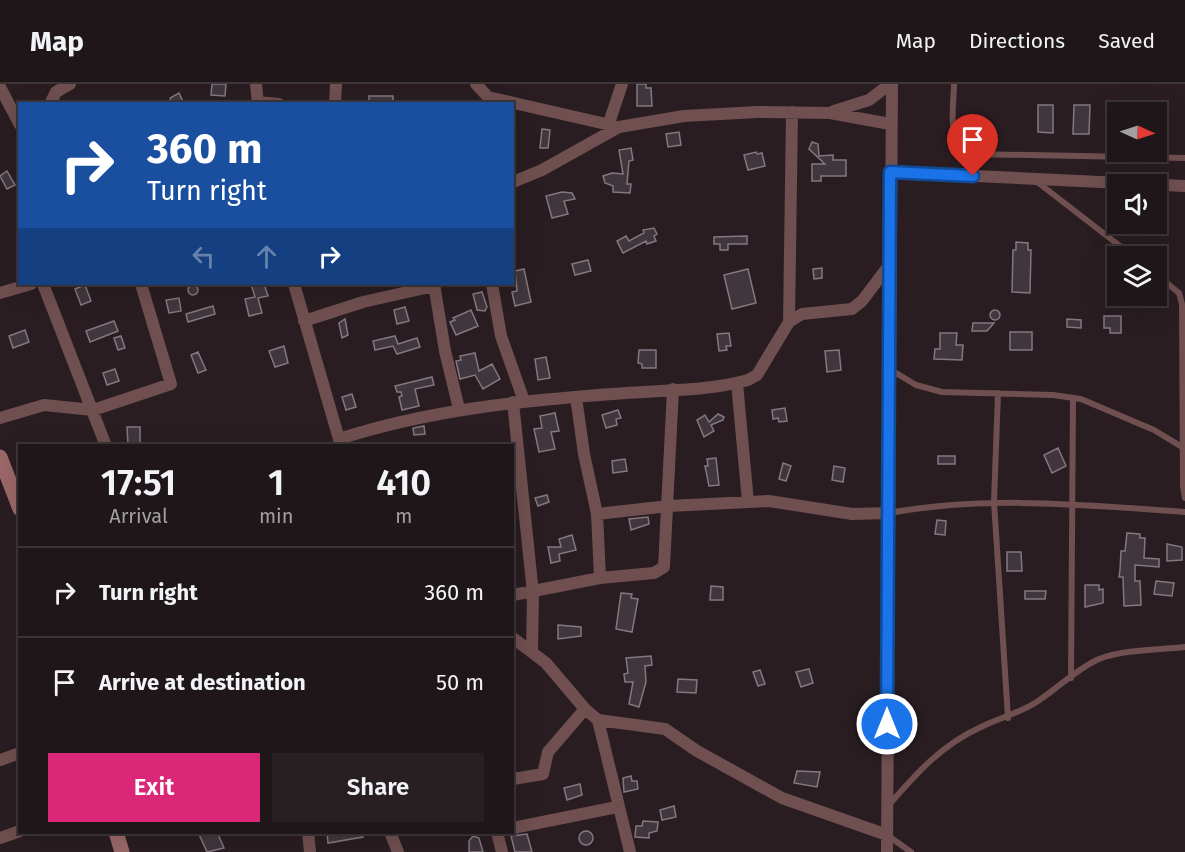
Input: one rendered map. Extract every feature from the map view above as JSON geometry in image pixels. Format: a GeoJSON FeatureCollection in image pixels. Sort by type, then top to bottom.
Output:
{"type":"FeatureCollection","features":[{"type":"Feature","properties":{"kind":"main road"},"geometry":{"type":"LineString","coordinates":[[0,457],[18,504]]}},
{"type":"Feature","properties":{"kind":"main road"},"geometry":{"type":"LineString","coordinates":[[117,834],[122,852]]}},
{"type":"Feature","properties":{"kind":"street"},"geometry":{"type":"LineString","coordinates":[[51,102],[56,93],[70,84]]}},
{"type":"Feature","properties":{"kind":"street"},"geometry":{"type":"LineString","coordinates":[[256,84],[258,102]]}},
{"type":"Feature","properties":{"kind":"street"},"geometry":{"type":"LineString","coordinates":[[335,102],[336,84]]}},
{"type":"Feature","properties":{"kind":"street"},"geometry":{"type":"LineString","coordinates":[[476,84],[488,97],[510,102]]}},
{"type":"Feature","properties":{"kind":"street"},"geometry":{"type":"LineString","coordinates":[[514,182],[542,170],[614,125],[622,84]]}},
{"type":"Feature","properties":{"kind":"street"},"geometry":{"type":"LineString","coordinates":[[830,112],[868,100],[891,84]]}},
{"type":"Feature","properties":{"kind":"street"},"geometry":{"type":"LineString","coordinates":[[887,852],[891,84]]}},
{"type":"Feature","properties":{"kind":"street"},"geometry":{"type":"LineString","coordinates":[[0,87],[18,122]]}},
{"type":"Feature","properties":{"kind":"street"},"geometry":{"type":"LineString","coordinates":[[514,103],[614,125],[684,116],[792,112],[830,112],[890,124]]}},
{"type":"Feature","properties":{"kind":"street"},"geometry":{"type":"LineString","coordinates":[[789,322],[792,112]]}},
{"type":"Feature","properties":{"kind":"street"},"geometry":{"type":"LineString","coordinates":[[890,172],[1035,181],[1185,186]]}},
{"type":"Feature","properties":{"kind":"street"},"geometry":{"type":"LineString","coordinates":[[294,285],[340,442],[393,421],[459,409],[519,401],[737,383],[756,375],[789,322],[802,314],[852,309],[862,301],[890,264]]}},
{"type":"Feature","properties":{"kind":"street"},"geometry":{"type":"LineString","coordinates":[[1,291],[27,285]]}},
{"type":"Feature","properties":{"kind":"street"},"geometry":{"type":"LineString","coordinates":[[43,285],[105,444]]}},
{"type":"Feature","properties":{"kind":"street"},"geometry":{"type":"LineString","coordinates":[[0,418],[44,405],[93,410],[171,384],[141,285]]}},
{"type":"Feature","properties":{"kind":"street"},"geometry":{"type":"LineString","coordinates":[[304,321],[363,302],[434,285],[445,351],[459,409]]}},
{"type":"Feature","properties":{"kind":"street"},"geometry":{"type":"LineString","coordinates":[[492,285],[501,336],[519,401],[516,466],[533,593],[532,651]]}},
{"type":"Feature","properties":{"kind":"street"},"geometry":{"type":"LineString","coordinates":[[737,383],[748,502]]}},
{"type":"Feature","properties":{"kind":"street"},"geometry":{"type":"LineString","coordinates":[[514,595],[600,578],[654,573],[664,567],[669,506],[673,389]]}},
{"type":"Feature","properties":{"kind":"street"},"geometry":{"type":"LineString","coordinates":[[576,396],[584,454],[597,514],[600,578]]}},
{"type":"Feature","properties":{"kind":"street"},"geometry":{"type":"LineString","coordinates":[[597,514],[669,506],[748,502],[777,502],[852,514],[889,513]]}},
{"type":"Feature","properties":{"kind":"street"},"geometry":{"type":"LineString","coordinates":[[514,639],[546,663],[585,709],[598,720],[665,729],[697,751],[782,798],[887,835]]}},
{"type":"Feature","properties":{"kind":"street"},"geometry":{"type":"LineString","coordinates":[[514,779],[543,774],[548,752],[585,709]]}},
{"type":"Feature","properties":{"kind":"street"},"geometry":{"type":"LineString","coordinates":[[598,720],[617,807],[630,852]]}},
{"type":"Feature","properties":{"kind":"street"},"geometry":{"type":"LineString","coordinates":[[0,760],[18,754]]}},
{"type":"Feature","properties":{"kind":"street"},"geometry":{"type":"LineString","coordinates":[[514,828],[617,807]]}},
{"type":"Feature","properties":{"kind":"street"},"geometry":{"type":"LineString","coordinates":[[0,838],[18,832]]}},
{"type":"Feature","properties":{"kind":"street"},"geometry":{"type":"LineString","coordinates":[[308,834],[310,852]]}},
{"type":"Feature","properties":{"kind":"street"},"geometry":{"type":"LineString","coordinates":[[391,834],[398,852]]}},
{"type":"Feature","properties":{"kind":"street"},"geometry":{"type":"LineString","coordinates":[[498,834],[502,852]]}},
{"type":"Feature","properties":{"kind":"lane"},"geometry":{"type":"LineString","coordinates":[[954,84],[954,136],[962,150],[971,154],[1185,158]]}},
{"type":"Feature","properties":{"kind":"lane"},"geometry":{"type":"LineString","coordinates":[[1035,181],[1120,246]]}},
{"type":"Feature","properties":{"kind":"lane"},"geometry":{"type":"LineString","coordinates":[[1167,282],[1182,293],[1182,447],[1185,498]]}},
{"type":"Feature","properties":{"kind":"lane"},"geometry":{"type":"LineString","coordinates":[[889,369],[932,391],[1073,398],[1154,430],[1182,447]]}},
{"type":"Feature","properties":{"kind":"lane"},"geometry":{"type":"LineString","coordinates":[[998,393],[994,502],[1008,718]]}},
{"type":"Feature","properties":{"kind":"lane"},"geometry":{"type":"LineString","coordinates":[[1071,678],[1073,398]]}},
{"type":"Feature","properties":{"kind":"lane"},"geometry":{"type":"LineString","coordinates":[[889,513],[936,504],[1035,501],[1185,512]]}},
{"type":"Feature","properties":{"kind":"lane"},"geometry":{"type":"LineString","coordinates":[[886,809],[930,758],[982,726],[1008,718],[1099,659],[1185,647]]}},
{"type":"Feature","properties":{"kind":"lane"},"geometry":{"type":"LineString","coordinates":[[887,835],[911,852]]}},
{"type":"Feature","properties":{"kind":"building"},"geometry":{"type":"Polygon","coordinates":[[[212,84],[226,84],[225,96],[211,95],[212,84]]]}},
{"type":"Feature","properties":{"kind":"building"},"geometry":{"type":"Polygon","coordinates":[[[637,84],[646,84],[646,88],[651,88],[652,106],[637,106],[637,84]]]}},
{"type":"Feature","properties":{"kind":"building"},"geometry":{"type":"Polygon","coordinates":[[[179,93],[183,102],[171,102],[170,98],[179,93]]]}},
{"type":"Feature","properties":{"kind":"building"},"geometry":{"type":"Polygon","coordinates":[[[369,96],[393,96],[393,102],[369,102],[369,96]]]}},
{"type":"Feature","properties":{"kind":"building"},"geometry":{"type":"Polygon","coordinates":[[[1038,105],[1053,105],[1053,133],[1038,132],[1038,105]]]}},
{"type":"Feature","properties":{"kind":"building"},"geometry":{"type":"Polygon","coordinates":[[[1074,105],[1090,105],[1089,134],[1073,134],[1074,105]]]}},
{"type":"Feature","properties":{"kind":"building"},"geometry":{"type":"Polygon","coordinates":[[[542,129],[550,130],[548,148],[540,148],[542,129]]]}},
{"type":"Feature","properties":{"kind":"building"},"geometry":{"type":"Polygon","coordinates":[[[679,132],[681,145],[668,147],[666,134],[679,132]]]}},
{"type":"Feature","properties":{"kind":"building"},"geometry":{"type":"Polygon","coordinates":[[[812,142],[818,144],[819,156],[833,155],[833,160],[846,160],[846,176],[821,176],[821,181],[812,181],[812,164],[825,164],[809,149],[812,142]]]}},
{"type":"Feature","properties":{"kind":"building"},"geometry":{"type":"Polygon","coordinates":[[[631,148],[633,160],[629,161],[627,184],[631,184],[630,193],[613,192],[613,186],[605,183],[603,176],[612,173],[623,174],[619,150],[631,148]]]}},
{"type":"Feature","properties":{"kind":"building"},"geometry":{"type":"Polygon","coordinates":[[[756,152],[757,154],[762,153],[765,166],[748,170],[744,155],[756,152]]]}},
{"type":"Feature","properties":{"kind":"building"},"geometry":{"type":"Polygon","coordinates":[[[7,171],[15,185],[7,189],[0,176],[7,171]]]}},
{"type":"Feature","properties":{"kind":"building"},"geometry":{"type":"Polygon","coordinates":[[[562,192],[572,193],[575,199],[564,201],[568,214],[552,218],[546,196],[562,192]]]}},
{"type":"Feature","properties":{"kind":"building"},"geometry":{"type":"Polygon","coordinates":[[[654,228],[657,234],[654,236],[656,241],[647,244],[646,241],[623,253],[617,241],[626,236],[629,241],[644,233],[643,230],[654,228]]]}},
{"type":"Feature","properties":{"kind":"building"},"geometry":{"type":"Polygon","coordinates":[[[747,236],[747,244],[728,244],[728,250],[720,250],[720,244],[714,244],[714,237],[747,236]]]}},
{"type":"Feature","properties":{"kind":"building"},"geometry":{"type":"Polygon","coordinates":[[[1016,242],[1028,243],[1028,250],[1031,250],[1030,293],[1012,292],[1013,250],[1016,250],[1016,242]]]}},
{"type":"Feature","properties":{"kind":"building"},"geometry":{"type":"Polygon","coordinates":[[[588,260],[591,271],[575,275],[572,264],[588,260]]]}},
{"type":"Feature","properties":{"kind":"building"},"geometry":{"type":"Polygon","coordinates":[[[822,268],[822,278],[814,279],[813,269],[822,268]]]}},
{"type":"Feature","properties":{"kind":"building"},"geometry":{"type":"Polygon","coordinates":[[[524,269],[531,302],[515,306],[512,292],[517,291],[515,271],[524,269]]]}},
{"type":"Feature","properties":{"kind":"building"},"geometry":{"type":"Polygon","coordinates":[[[748,269],[756,303],[732,309],[724,275],[748,269]]]}},
{"type":"Feature","properties":{"kind":"building"},"geometry":{"type":"Polygon","coordinates":[[[85,285],[91,301],[81,305],[75,289],[85,285]]]}},
{"type":"Feature","properties":{"kind":"building"},"geometry":{"type":"Polygon","coordinates":[[[193,285],[197,286],[197,294],[193,295],[189,294],[188,290],[189,286],[193,285]]]}},
{"type":"Feature","properties":{"kind":"building"},"geometry":{"type":"Polygon","coordinates":[[[251,285],[264,285],[268,296],[258,298],[262,313],[249,316],[245,299],[255,297],[251,285]]]}},
{"type":"Feature","properties":{"kind":"building"},"geometry":{"type":"Polygon","coordinates":[[[482,292],[487,307],[485,311],[477,310],[473,294],[482,292]]]}},
{"type":"Feature","properties":{"kind":"building"},"geometry":{"type":"Polygon","coordinates":[[[179,298],[181,311],[169,313],[166,300],[179,298]]]}},
{"type":"Feature","properties":{"kind":"building"},"geometry":{"type":"Polygon","coordinates":[[[213,306],[215,314],[188,322],[186,314],[213,306]]]}},
{"type":"Feature","properties":{"kind":"building"},"geometry":{"type":"Polygon","coordinates":[[[405,307],[409,321],[397,324],[394,310],[405,307]]]}},
{"type":"Feature","properties":{"kind":"building"},"geometry":{"type":"Polygon","coordinates":[[[471,310],[478,326],[456,335],[450,322],[455,320],[453,318],[471,310]]]}},
{"type":"Feature","properties":{"kind":"building"},"geometry":{"type":"Polygon","coordinates":[[[995,310],[1000,315],[995,320],[990,315],[995,310]]]}},
{"type":"Feature","properties":{"kind":"building"},"geometry":{"type":"Polygon","coordinates":[[[1104,316],[1121,316],[1121,333],[1110,333],[1110,328],[1104,328],[1104,316]]]}},
{"type":"Feature","properties":{"kind":"building"},"geometry":{"type":"Polygon","coordinates":[[[345,319],[348,335],[342,338],[339,323],[345,319]]]}},
{"type":"Feature","properties":{"kind":"building"},"geometry":{"type":"Polygon","coordinates":[[[1067,319],[1081,320],[1081,328],[1067,327],[1067,319]]]}},
{"type":"Feature","properties":{"kind":"building"},"geometry":{"type":"Polygon","coordinates":[[[114,321],[118,331],[90,342],[86,331],[114,321]]]}},
{"type":"Feature","properties":{"kind":"building"},"geometry":{"type":"Polygon","coordinates":[[[973,323],[994,323],[987,331],[972,331],[973,323]]]}},
{"type":"Feature","properties":{"kind":"building"},"geometry":{"type":"Polygon","coordinates":[[[25,330],[29,342],[13,348],[9,336],[25,330]]]}},
{"type":"Feature","properties":{"kind":"building"},"geometry":{"type":"Polygon","coordinates":[[[1010,332],[1032,332],[1032,350],[1010,350],[1010,332]]]}},
{"type":"Feature","properties":{"kind":"building"},"geometry":{"type":"Polygon","coordinates":[[[729,333],[731,346],[726,346],[727,350],[719,351],[717,334],[729,333]]]}},
{"type":"Feature","properties":{"kind":"building"},"geometry":{"type":"Polygon","coordinates":[[[940,333],[957,333],[956,345],[963,345],[962,360],[934,359],[935,349],[940,349],[940,333]]]}},
{"type":"Feature","properties":{"kind":"building"},"geometry":{"type":"Polygon","coordinates":[[[121,336],[125,348],[118,350],[114,338],[121,336]]]}},
{"type":"Feature","properties":{"kind":"building"},"geometry":{"type":"Polygon","coordinates":[[[395,336],[398,344],[417,338],[420,347],[397,354],[393,346],[375,350],[373,341],[395,336]]]}},
{"type":"Feature","properties":{"kind":"building"},"geometry":{"type":"Polygon","coordinates":[[[284,346],[288,363],[275,367],[269,351],[284,346]]]}},
{"type":"Feature","properties":{"kind":"building"},"geometry":{"type":"Polygon","coordinates":[[[639,350],[656,350],[656,368],[642,368],[642,364],[638,363],[639,350]]]}},
{"type":"Feature","properties":{"kind":"building"},"geometry":{"type":"Polygon","coordinates":[[[839,350],[841,370],[827,372],[825,351],[839,350]]]}},
{"type":"Feature","properties":{"kind":"building"},"geometry":{"type":"Polygon","coordinates":[[[198,352],[206,370],[198,373],[191,355],[198,352]]]}},
{"type":"Feature","properties":{"kind":"building"},"geometry":{"type":"Polygon","coordinates":[[[475,353],[479,371],[492,364],[500,379],[483,389],[475,375],[460,379],[456,361],[461,360],[460,356],[475,353]]]}},
{"type":"Feature","properties":{"kind":"building"},"geometry":{"type":"Polygon","coordinates":[[[546,357],[550,378],[538,380],[535,359],[546,357]]]}},
{"type":"Feature","properties":{"kind":"building"},"geometry":{"type":"Polygon","coordinates":[[[115,369],[119,381],[107,385],[103,373],[115,369]]]}},
{"type":"Feature","properties":{"kind":"building"},"geometry":{"type":"Polygon","coordinates":[[[432,377],[434,385],[415,389],[419,406],[402,410],[399,397],[402,396],[401,392],[397,392],[395,386],[432,377]]]}},
{"type":"Feature","properties":{"kind":"building"},"geometry":{"type":"Polygon","coordinates":[[[352,394],[356,407],[346,410],[342,397],[352,394]]]}},
{"type":"Feature","properties":{"kind":"building"},"geometry":{"type":"Polygon","coordinates":[[[785,408],[787,421],[779,422],[778,418],[773,419],[772,410],[785,408]]]}},
{"type":"Feature","properties":{"kind":"building"},"geometry":{"type":"Polygon","coordinates":[[[618,410],[621,418],[616,419],[617,425],[606,428],[602,415],[618,410]]]}},
{"type":"Feature","properties":{"kind":"building"},"geometry":{"type":"Polygon","coordinates":[[[555,413],[559,431],[551,432],[555,449],[539,452],[534,429],[542,428],[540,416],[555,413]]]}},
{"type":"Feature","properties":{"kind":"building"},"geometry":{"type":"Polygon","coordinates":[[[718,414],[724,417],[723,420],[711,425],[714,431],[704,437],[697,420],[705,415],[709,422],[718,414]]]}},
{"type":"Feature","properties":{"kind":"building"},"geometry":{"type":"Polygon","coordinates":[[[424,426],[425,434],[414,435],[413,428],[424,426]]]}},
{"type":"Feature","properties":{"kind":"building"},"geometry":{"type":"Polygon","coordinates":[[[127,427],[140,427],[140,444],[128,444],[127,427]]]}},
{"type":"Feature","properties":{"kind":"building"},"geometry":{"type":"Polygon","coordinates":[[[1058,448],[1066,466],[1052,473],[1044,455],[1058,448]]]}},
{"type":"Feature","properties":{"kind":"building"},"geometry":{"type":"Polygon","coordinates":[[[938,456],[955,456],[955,464],[938,464],[938,456]]]}},
{"type":"Feature","properties":{"kind":"building"},"geometry":{"type":"Polygon","coordinates":[[[716,458],[719,485],[709,486],[705,466],[708,466],[707,459],[716,458]]]}},
{"type":"Feature","properties":{"kind":"building"},"geometry":{"type":"Polygon","coordinates":[[[625,459],[627,471],[613,473],[612,461],[625,459]]]}},
{"type":"Feature","properties":{"kind":"building"},"geometry":{"type":"Polygon","coordinates":[[[783,463],[791,466],[786,481],[779,479],[783,463]]]}},
{"type":"Feature","properties":{"kind":"building"},"geometry":{"type":"Polygon","coordinates":[[[834,466],[845,468],[843,482],[832,480],[834,466]]]}},
{"type":"Feature","properties":{"kind":"building"},"geometry":{"type":"Polygon","coordinates":[[[547,495],[549,502],[538,506],[535,498],[547,495]]]}},
{"type":"Feature","properties":{"kind":"building"},"geometry":{"type":"Polygon","coordinates":[[[648,517],[649,524],[631,530],[629,519],[648,517]]]}},
{"type":"Feature","properties":{"kind":"building"},"geometry":{"type":"Polygon","coordinates":[[[937,520],[946,521],[945,535],[935,534],[937,520]]]}},
{"type":"Feature","properties":{"kind":"building"},"geometry":{"type":"Polygon","coordinates":[[[1127,533],[1140,534],[1140,538],[1145,538],[1144,558],[1159,559],[1159,567],[1135,565],[1135,581],[1140,581],[1141,605],[1124,606],[1123,577],[1119,577],[1121,551],[1125,551],[1127,533]]]}},
{"type":"Feature","properties":{"kind":"building"},"geometry":{"type":"Polygon","coordinates":[[[572,535],[576,550],[559,554],[560,561],[551,563],[548,547],[561,547],[559,539],[572,535]]]}},
{"type":"Feature","properties":{"kind":"building"},"geometry":{"type":"Polygon","coordinates":[[[1167,544],[1182,547],[1182,560],[1167,561],[1167,544]]]}},
{"type":"Feature","properties":{"kind":"building"},"geometry":{"type":"Polygon","coordinates":[[[1007,552],[1021,552],[1022,571],[1007,571],[1007,552]]]}},
{"type":"Feature","properties":{"kind":"building"},"geometry":{"type":"Polygon","coordinates":[[[1156,581],[1174,583],[1172,596],[1154,594],[1156,581]]]}},
{"type":"Feature","properties":{"kind":"building"},"geometry":{"type":"Polygon","coordinates":[[[1085,585],[1099,585],[1099,590],[1103,589],[1103,603],[1085,607],[1085,585]]]}},
{"type":"Feature","properties":{"kind":"building"},"geometry":{"type":"Polygon","coordinates":[[[711,586],[723,587],[723,600],[710,600],[711,586]]]}},
{"type":"Feature","properties":{"kind":"building"},"geometry":{"type":"Polygon","coordinates":[[[1025,591],[1046,591],[1045,599],[1025,599],[1025,591]]]}},
{"type":"Feature","properties":{"kind":"building"},"geometry":{"type":"Polygon","coordinates":[[[621,593],[632,594],[631,598],[638,599],[632,632],[616,629],[621,593]]]}},
{"type":"Feature","properties":{"kind":"building"},"geometry":{"type":"Polygon","coordinates":[[[558,625],[581,627],[581,636],[558,639],[558,625]]]}},
{"type":"Feature","properties":{"kind":"building"},"geometry":{"type":"Polygon","coordinates":[[[651,656],[652,665],[645,666],[646,682],[639,707],[629,704],[633,682],[625,682],[624,674],[628,673],[626,658],[651,656]]]}},
{"type":"Feature","properties":{"kind":"building"},"geometry":{"type":"Polygon","coordinates":[[[809,669],[813,683],[801,687],[796,672],[809,669]]]}},
{"type":"Feature","properties":{"kind":"building"},"geometry":{"type":"Polygon","coordinates":[[[760,670],[765,684],[758,686],[753,672],[760,670]]]}},
{"type":"Feature","properties":{"kind":"building"},"geometry":{"type":"Polygon","coordinates":[[[678,679],[697,680],[696,693],[677,692],[678,679]]]}},
{"type":"Feature","properties":{"kind":"building"},"geometry":{"type":"Polygon","coordinates":[[[797,771],[820,772],[817,787],[794,783],[797,771]]]}},
{"type":"Feature","properties":{"kind":"building"},"geometry":{"type":"Polygon","coordinates":[[[631,776],[632,781],[637,781],[638,789],[624,792],[623,778],[631,776]]]}},
{"type":"Feature","properties":{"kind":"building"},"geometry":{"type":"Polygon","coordinates":[[[580,784],[582,795],[567,800],[564,788],[580,784]]]}},
{"type":"Feature","properties":{"kind":"building"},"geometry":{"type":"Polygon","coordinates":[[[674,806],[676,817],[662,820],[660,810],[674,806]]]}},
{"type":"Feature","properties":{"kind":"building"},"geometry":{"type":"Polygon","coordinates":[[[643,821],[658,822],[657,831],[649,833],[649,838],[635,837],[636,826],[642,826],[643,821]]]}},
{"type":"Feature","properties":{"kind":"building"},"geometry":{"type":"Polygon","coordinates":[[[586,831],[591,833],[593,838],[591,843],[586,845],[581,843],[579,838],[581,833],[586,831]]]}},
{"type":"Feature","properties":{"kind":"building"},"geometry":{"type":"Polygon","coordinates":[[[199,834],[218,834],[224,848],[207,852],[199,834]]]}},
{"type":"Feature","properties":{"kind":"building"},"geometry":{"type":"Polygon","coordinates":[[[327,834],[363,834],[363,837],[328,843],[327,834]]]}},
{"type":"Feature","properties":{"kind":"building"},"geometry":{"type":"Polygon","coordinates":[[[527,834],[532,852],[515,852],[511,836],[527,834]]]}},
{"type":"Feature","properties":{"kind":"building"},"geometry":{"type":"Polygon","coordinates":[[[473,836],[479,838],[483,852],[469,852],[469,841],[473,836]]]}},
{"type":"Feature","properties":{"kind":"route"},"geometry":{"type":"LineString","coordinates":[[887,724],[890,172],[973,176]]}}]}
